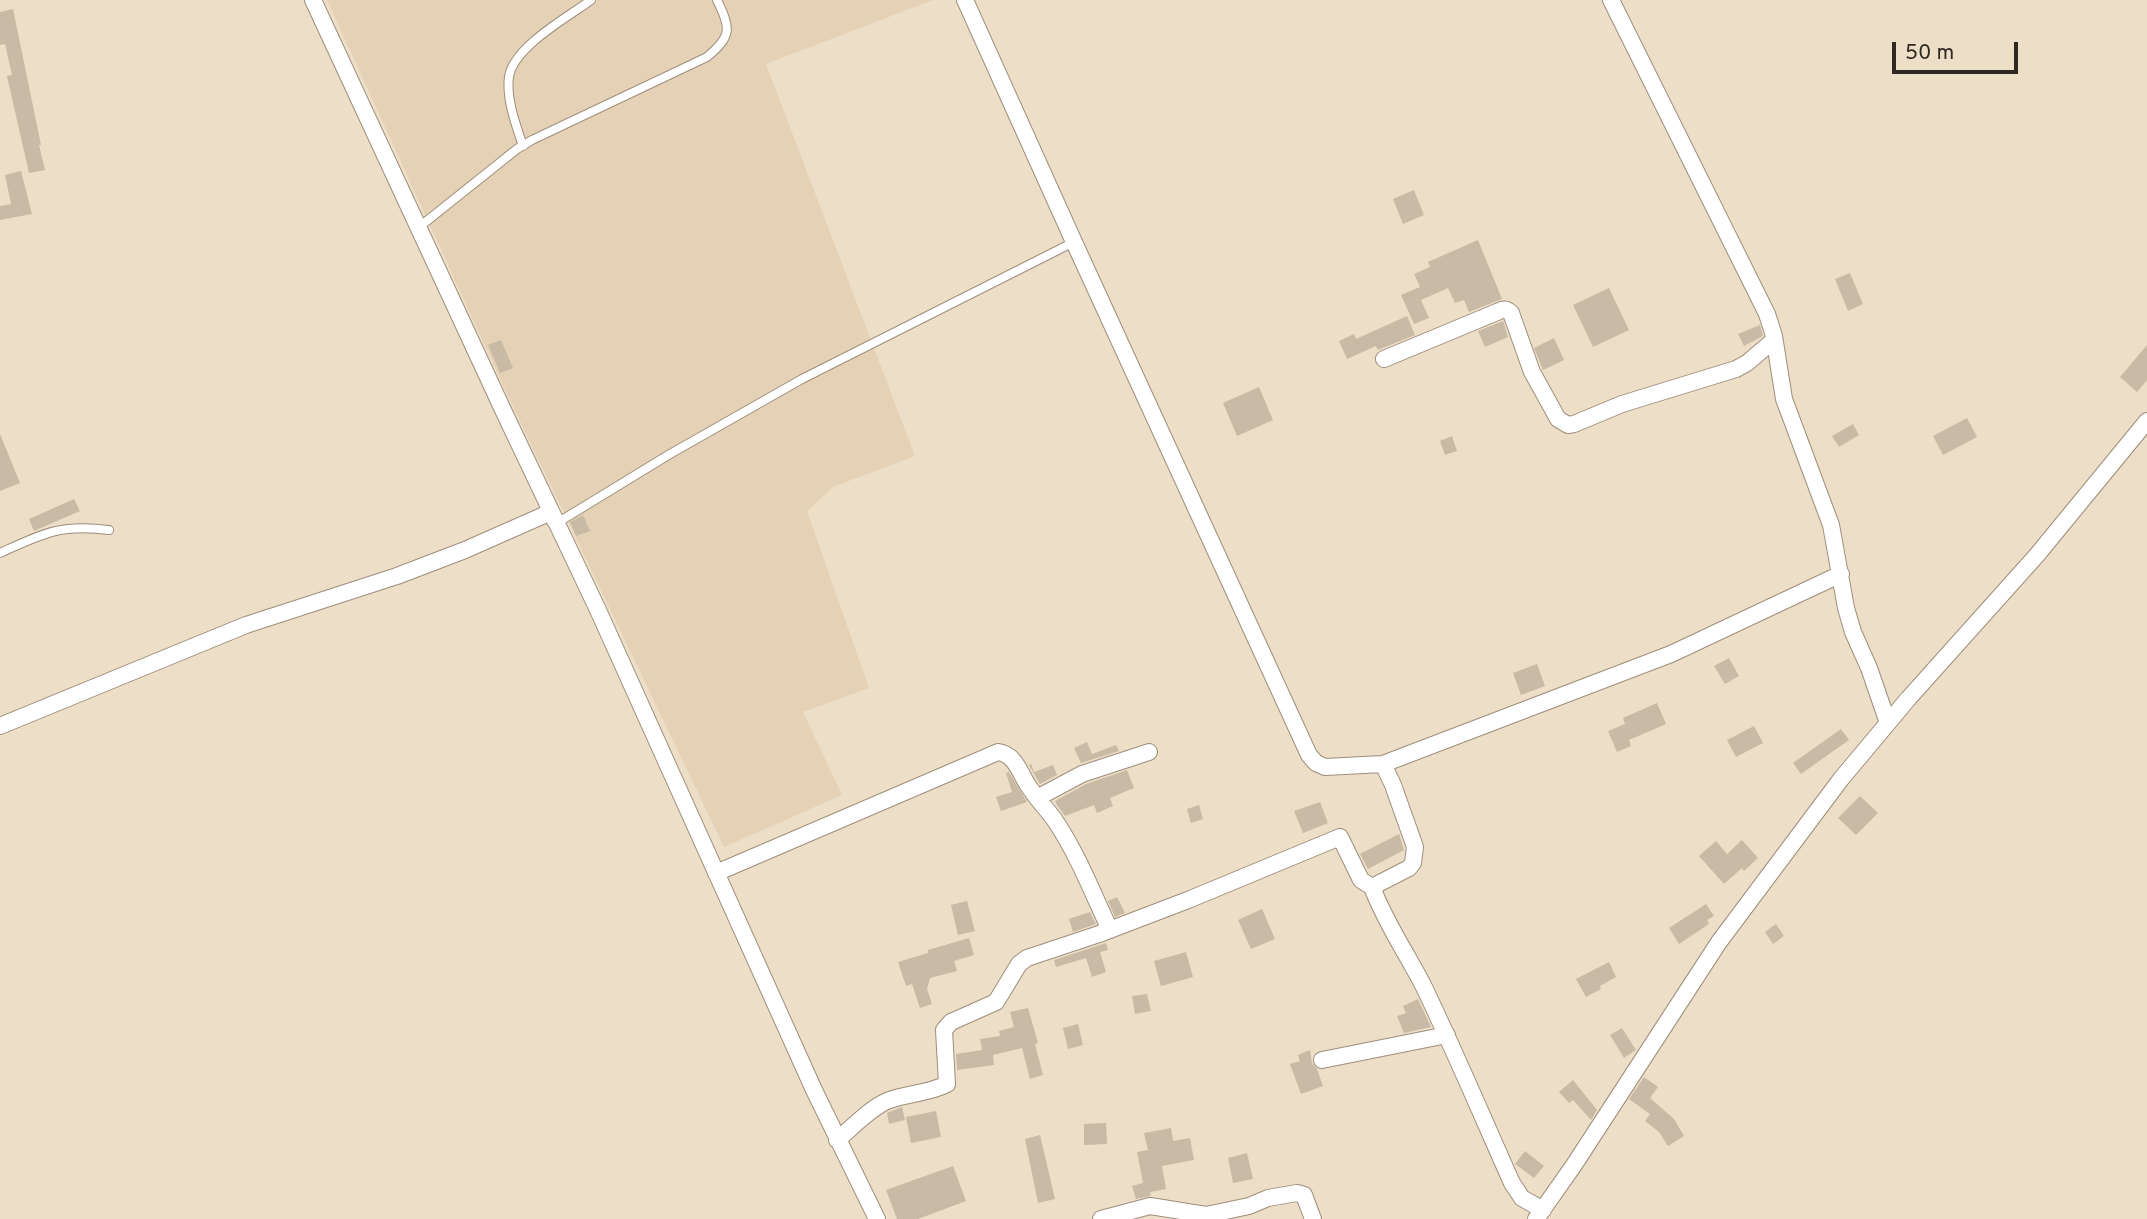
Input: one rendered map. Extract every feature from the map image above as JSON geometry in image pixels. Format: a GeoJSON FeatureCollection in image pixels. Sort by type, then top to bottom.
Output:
{"type":"FeatureCollection","features":[{"type":"Feature","properties":{"kind":"street"},"geometry":{"type":"LineString","coordinates":[[313,0],[549,517],[636,693],[838,1140],[877,1219]]}},
{"type":"Feature","properties":{"kind":"street"},"geometry":{"type":"LineString","coordinates":[[965,0],[1309,755],[1316,763],[1325,767],[1383,764],[1671,654],[1841,574]]}},
{"type":"Feature","properties":{"kind":"street"},"geometry":{"type":"LineString","coordinates":[[1611,0],[1768,314],[1784,399],[1831,525],[1853,632],[1888,723]]}},
{"type":"Feature","properties":{"kind":"street"},"geometry":{"type":"LineString","coordinates":[[1384,359],[1503,309],[1507,310],[1511,313],[1532,372],[1558,419],[1567,425],[1630,401],[1736,369],[1774,340]]}},
{"type":"Feature","properties":{"kind":"street"},"geometry":{"type":"LineString","coordinates":[[838,1140],[879,1105],[947,1084],[946,1025],[996,1002],[1022,960],[1188,900],[1340,837],[1362,880],[1373,887],[1377,900],[1413,966],[1447,1035],[1512,1183],[1522,1198],[1540,1214],[1718,942],[1841,779],[2037,555],[2147,421]]}},
{"type":"Feature","properties":{"kind":"street"},"geometry":{"type":"LineString","coordinates":[[0,726],[246,625],[397,576],[549,517]]}},
{"type":"Feature","properties":{"kind":"street"},"geometry":{"type":"LineString","coordinates":[[716,873],[998,752],[1008,754],[1013,760],[1062,832],[1110,930]]}},
{"type":"Feature","properties":{"kind":"street"},"geometry":{"type":"LineString","coordinates":[[1037,798],[1082,774],[1149,752]]}},
{"type":"Feature","properties":{"kind":"street"},"geometry":{"type":"LineString","coordinates":[[1373,887],[1409,869],[1413,863],[1415,847],[1383,764]]}},
{"type":"Feature","properties":{"kind":"street"},"geometry":{"type":"LineString","coordinates":[[1322,1060],[1447,1035]]}},
{"type":"Feature","properties":{"kind":"street"},"geometry":{"type":"LineString","coordinates":[[1101,1219],[1150,1206],[1206,1215],[1297,1193],[1304,1195],[1313,1219]]}},
{"type":"Feature","properties":{"kind":"lane"},"geometry":{"type":"LineString","coordinates":[[523,146],[511,101],[509,77],[513,65],[524,49],[591,0]]}},
{"type":"Feature","properties":{"kind":"lane"},"geometry":{"type":"LineString","coordinates":[[418,228],[523,146],[707,57],[722,45],[727,32],[725,18],[717,0]]}},
{"type":"Feature","properties":{"kind":"lane"},"geometry":{"type":"LineString","coordinates":[[549,517],[691,442],[802,379],[1074,242]]}},
{"type":"Feature","properties":{"kind":"lane"},"geometry":{"type":"LineString","coordinates":[[0,553],[51,531],[70,527],[109,530]]}},
{"type":"Feature","properties":{"kind":"shaded area"},"geometry":{"type":"Polygon","coordinates":[[[327,0],[933,0],[766,64],[915,456],[833,487],[807,511],[869,688],[803,712],[842,795],[724,847],[507,394],[327,0]]]}},
{"type":"Feature","properties":{"kind":"building"},"geometry":{"type":"Polygon","coordinates":[[[13,9],[45,170],[29,173],[7,76],[12,75],[5,44],[0,45],[0,12],[13,9]]]}},
{"type":"Feature","properties":{"kind":"building"},"geometry":{"type":"Polygon","coordinates":[[[21,171],[32,214],[0,220],[0,206],[11,204],[5,175],[21,171]]]}},
{"type":"Feature","properties":{"kind":"building"},"geometry":{"type":"Polygon","coordinates":[[[1414,190],[1424,215],[1403,224],[1393,199],[1414,190]]]}},
{"type":"Feature","properties":{"kind":"building"},"geometry":{"type":"Polygon","coordinates":[[[1478,240],[1502,299],[1469,312],[1464,300],[1455,303],[1448,288],[1421,300],[1429,318],[1414,324],[1401,295],[1420,287],[1414,274],[1430,267],[1428,262],[1478,240]]]}},
{"type":"Feature","properties":{"kind":"building"},"geometry":{"type":"Polygon","coordinates":[[[1850,273],[1863,304],[1848,311],[1835,279],[1850,273]]]}},
{"type":"Feature","properties":{"kind":"building"},"geometry":{"type":"Polygon","coordinates":[[[1609,288],[1629,330],[1593,347],[1573,305],[1609,288]]]}},
{"type":"Feature","properties":{"kind":"building"},"geometry":{"type":"Polygon","coordinates":[[[1407,316],[1415,335],[1378,350],[1376,346],[1347,359],[1339,341],[1354,334],[1356,339],[1407,316]]]}},
{"type":"Feature","properties":{"kind":"building"},"geometry":{"type":"Polygon","coordinates":[[[1503,321],[1508,337],[1485,347],[1478,331],[1503,321]]]}},
{"type":"Feature","properties":{"kind":"building"},"geometry":{"type":"Polygon","coordinates":[[[1760,325],[1763,336],[1744,346],[1738,334],[1760,325]]]}},
{"type":"Feature","properties":{"kind":"building"},"geometry":{"type":"Polygon","coordinates":[[[1554,338],[1564,360],[1543,370],[1534,348],[1554,338]]]}},
{"type":"Feature","properties":{"kind":"building"},"geometry":{"type":"Polygon","coordinates":[[[501,340],[513,368],[500,373],[488,345],[501,340]]]}},
{"type":"Feature","properties":{"kind":"building"},"geometry":{"type":"Polygon","coordinates":[[[2147,345],[2147,380],[2137,392],[2120,377],[2147,345]]]}},
{"type":"Feature","properties":{"kind":"building"},"geometry":{"type":"Polygon","coordinates":[[[1259,387],[1273,420],[1237,436],[1223,403],[1259,387]]]}},
{"type":"Feature","properties":{"kind":"building"},"geometry":{"type":"Polygon","coordinates":[[[1967,418],[1977,437],[1943,455],[1933,436],[1967,418]]]}},
{"type":"Feature","properties":{"kind":"building"},"geometry":{"type":"Polygon","coordinates":[[[1853,424],[1859,435],[1839,447],[1832,436],[1853,424]]]}},
{"type":"Feature","properties":{"kind":"building"},"geometry":{"type":"Polygon","coordinates":[[[0,434],[20,483],[0,491],[0,434]]]}},
{"type":"Feature","properties":{"kind":"building"},"geometry":{"type":"Polygon","coordinates":[[[1452,436],[1457,451],[1445,455],[1440,441],[1452,436]]]}},
{"type":"Feature","properties":{"kind":"building"},"geometry":{"type":"Polygon","coordinates":[[[74,499],[80,511],[34,531],[29,519],[74,499]]]}},
{"type":"Feature","properties":{"kind":"building"},"geometry":{"type":"Polygon","coordinates":[[[583,515],[590,531],[576,536],[570,522],[583,515]]]}},
{"type":"Feature","properties":{"kind":"building"},"geometry":{"type":"Polygon","coordinates":[[[1729,658],[1739,676],[1725,684],[1714,666],[1729,658]]]}},
{"type":"Feature","properties":{"kind":"building"},"geometry":{"type":"Polygon","coordinates":[[[1537,664],[1545,686],[1521,695],[1513,673],[1537,664]]]}},
{"type":"Feature","properties":{"kind":"building"},"geometry":{"type":"Polygon","coordinates":[[[1657,703],[1666,724],[1629,740],[1631,746],[1617,752],[1608,731],[1625,724],[1623,718],[1657,703]]]}},
{"type":"Feature","properties":{"kind":"building"},"geometry":{"type":"Polygon","coordinates":[[[1754,726],[1763,743],[1736,757],[1727,740],[1754,726]]]}},
{"type":"Feature","properties":{"kind":"building"},"geometry":{"type":"Polygon","coordinates":[[[1841,729],[1849,740],[1801,774],[1793,763],[1841,729]]]}},
{"type":"Feature","properties":{"kind":"building"},"geometry":{"type":"Polygon","coordinates":[[[1087,742],[1092,754],[1116,745],[1119,751],[1081,763],[1074,748],[1087,742]]]}},
{"type":"Feature","properties":{"kind":"building"},"geometry":{"type":"Polygon","coordinates":[[[1031,764],[1034,772],[1053,765],[1057,775],[1040,784],[1029,765],[1031,764]]]}},
{"type":"Feature","properties":{"kind":"building"},"geometry":{"type":"Polygon","coordinates":[[[1127,770],[1134,788],[1110,798],[1113,806],[1097,813],[1094,805],[1065,816],[1055,801],[1086,784],[1127,770]]]}},
{"type":"Feature","properties":{"kind":"building"},"geometry":{"type":"Polygon","coordinates":[[[1009,772],[1027,802],[1001,811],[996,797],[1012,792],[1006,773],[1009,772]]]}},
{"type":"Feature","properties":{"kind":"building"},"geometry":{"type":"Polygon","coordinates":[[[1860,796],[1878,813],[1856,835],[1838,818],[1860,796]]]}},
{"type":"Feature","properties":{"kind":"building"},"geometry":{"type":"Polygon","coordinates":[[[1320,802],[1328,823],[1303,833],[1294,811],[1320,802]]]}},
{"type":"Feature","properties":{"kind":"building"},"geometry":{"type":"Polygon","coordinates":[[[1199,805],[1203,819],[1191,823],[1187,809],[1199,805]]]}},
{"type":"Feature","properties":{"kind":"building"},"geometry":{"type":"Polygon","coordinates":[[[1399,834],[1404,850],[1368,869],[1360,854],[1399,834]]]}},
{"type":"Feature","properties":{"kind":"building"},"geometry":{"type":"Polygon","coordinates":[[[1742,840],[1758,858],[1724,884],[1699,856],[1716,841],[1727,854],[1742,840]]]}},
{"type":"Feature","properties":{"kind":"building"},"geometry":{"type":"Polygon","coordinates":[[[1117,897],[1125,913],[1115,917],[1108,901],[1117,897]]]}},
{"type":"Feature","properties":{"kind":"building"},"geometry":{"type":"Polygon","coordinates":[[[967,901],[975,931],[958,935],[951,905],[967,901]]]}},
{"type":"Feature","properties":{"kind":"building"},"geometry":{"type":"Polygon","coordinates":[[[1706,904],[1714,916],[1707,920],[1709,924],[1679,944],[1669,928],[1706,904]]]}},
{"type":"Feature","properties":{"kind":"building"},"geometry":{"type":"Polygon","coordinates":[[[1262,909],[1275,939],[1251,949],[1238,920],[1262,909]]]}},
{"type":"Feature","properties":{"kind":"building"},"geometry":{"type":"Polygon","coordinates":[[[1090,912],[1096,924],[1073,932],[1069,919],[1090,912]]]}},
{"type":"Feature","properties":{"kind":"building"},"geometry":{"type":"Polygon","coordinates":[[[1776,924],[1784,936],[1773,944],[1765,932],[1776,924]]]}},
{"type":"Feature","properties":{"kind":"building"},"geometry":{"type":"Polygon","coordinates":[[[969,938],[974,955],[954,961],[957,971],[930,978],[927,989],[932,1004],[920,1008],[912,984],[906,986],[898,962],[969,938]]]}},
{"type":"Feature","properties":{"kind":"building"},"geometry":{"type":"Polygon","coordinates":[[[1106,943],[1108,950],[1100,952],[1106,972],[1092,977],[1086,958],[1056,967],[1054,960],[1106,943]]]}},
{"type":"Feature","properties":{"kind":"building"},"geometry":{"type":"Polygon","coordinates":[[[1186,952],[1193,977],[1161,986],[1154,961],[1186,952]]]}},
{"type":"Feature","properties":{"kind":"building"},"geometry":{"type":"Polygon","coordinates":[[[1609,962],[1616,977],[1586,997],[1576,979],[1609,962]]]}},
{"type":"Feature","properties":{"kind":"building"},"geometry":{"type":"Polygon","coordinates":[[[1147,994],[1151,1011],[1135,1014],[1132,996],[1147,994]]]}},
{"type":"Feature","properties":{"kind":"building"},"geometry":{"type":"Polygon","coordinates":[[[1418,999],[1431,1027],[1404,1033],[1397,1016],[1406,1013],[1403,1006],[1418,999]]]}},
{"type":"Feature","properties":{"kind":"building"},"geometry":{"type":"Polygon","coordinates":[[[1028,1008],[1038,1043],[1035,1044],[1043,1075],[1030,1079],[1022,1048],[993,1055],[994,1065],[957,1070],[956,1054],[982,1050],[980,1039],[1000,1036],[999,1031],[1014,1027],[1010,1012],[1028,1008]]]}},
{"type":"Feature","properties":{"kind":"building"},"geometry":{"type":"Polygon","coordinates":[[[1078,1024],[1083,1045],[1068,1049],[1063,1028],[1078,1024]]]}},
{"type":"Feature","properties":{"kind":"building"},"geometry":{"type":"Polygon","coordinates":[[[1622,1028],[1636,1050],[1624,1058],[1610,1035],[1622,1028]]]}},
{"type":"Feature","properties":{"kind":"building"},"geometry":{"type":"Polygon","coordinates":[[[1310,1050],[1312,1063],[1323,1086],[1301,1094],[1290,1064],[1300,1061],[1298,1055],[1310,1050]]]}},
{"type":"Feature","properties":{"kind":"building"},"geometry":{"type":"Polygon","coordinates":[[[1644,1077],[1658,1087],[1650,1098],[1674,1119],[1684,1136],[1668,1146],[1659,1132],[1645,1121],[1650,1114],[1629,1099],[1644,1077]]]}},
{"type":"Feature","properties":{"kind":"building"},"geometry":{"type":"Polygon","coordinates":[[[1573,1080],[1597,1110],[1591,1120],[1573,1100],[1569,1103],[1559,1092],[1573,1080]]]}},
{"type":"Feature","properties":{"kind":"building"},"geometry":{"type":"Polygon","coordinates":[[[902,1107],[905,1120],[889,1124],[887,1113],[902,1107]]]}},
{"type":"Feature","properties":{"kind":"building"},"geometry":{"type":"Polygon","coordinates":[[[936,1111],[941,1137],[911,1143],[906,1117],[936,1111]]]}},
{"type":"Feature","properties":{"kind":"building"},"geometry":{"type":"Polygon","coordinates":[[[1106,1123],[1107,1144],[1084,1145],[1084,1124],[1106,1123]]]}},
{"type":"Feature","properties":{"kind":"building"},"geometry":{"type":"Polygon","coordinates":[[[1171,1128],[1173,1141],[1190,1138],[1194,1160],[1162,1166],[1166,1189],[1150,1192],[1151,1196],[1136,1199],[1132,1186],[1143,1183],[1137,1152],[1148,1150],[1144,1133],[1171,1128]]]}},
{"type":"Feature","properties":{"kind":"building"},"geometry":{"type":"Polygon","coordinates":[[[1040,1135],[1055,1199],[1038,1203],[1025,1139],[1040,1135]]]}},
{"type":"Feature","properties":{"kind":"building"},"geometry":{"type":"Polygon","coordinates":[[[1525,1151],[1544,1166],[1534,1178],[1515,1164],[1525,1151]]]}},
{"type":"Feature","properties":{"kind":"building"},"geometry":{"type":"Polygon","coordinates":[[[1247,1153],[1253,1179],[1233,1183],[1228,1158],[1247,1153]]]}},
{"type":"Feature","properties":{"kind":"building"},"geometry":{"type":"Polygon","coordinates":[[[953,1166],[966,1201],[918,1219],[897,1219],[886,1190],[953,1166]]]}}]}
